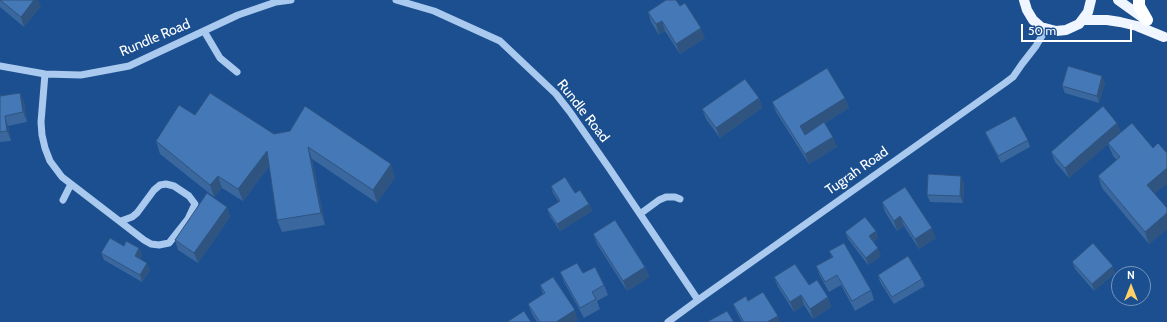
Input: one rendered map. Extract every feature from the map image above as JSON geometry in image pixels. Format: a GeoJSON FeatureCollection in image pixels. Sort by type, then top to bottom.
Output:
{"type":"FeatureCollection","features":[{"type":"Feature","properties":{"kind":"highway"},"geometry":{"type":"LineString","coordinates":[[1139,0],[1140,6],[1147,20]]}},
{"type":"Feature","properties":{"kind":"main road"},"geometry":{"type":"LineString","coordinates":[[1024,0],[1027,10],[1033,20],[1046,29],[1056,31],[1066,30],[1075,26],[1082,20],[1088,12],[1092,0]]}},
{"type":"Feature","properties":{"kind":"main road"},"geometry":{"type":"LineString","coordinates":[[1118,0],[1147,20],[1166,37]]}},
{"type":"Feature","properties":{"kind":"main road"},"geometry":{"type":"LineString","coordinates":[[1082,20],[1107,20],[1120,22],[1149,30],[1166,37]]}},
{"type":"Feature","properties":{"kind":"street","name":"Rundle Road"},"geometry":{"type":"LineString","coordinates":[[0,66],[45,74],[81,75],[129,66],[244,13],[276,2],[291,0]]}},
{"type":"Feature","properties":{"kind":"street","name":"Rundle Road"},"geometry":{"type":"LineString","coordinates":[[396,0],[434,10],[500,42],[556,94],[570,112],[698,300]]}},
{"type":"Feature","properties":{"kind":"street","name":"Tugrah Road"},"geometry":{"type":"LineString","coordinates":[[668,322],[1013,77],[1036,46],[1046,29]]}},
{"type":"Feature","properties":{"kind":"street"},"geometry":{"type":"LineString","coordinates":[[204,31],[220,58],[237,72]]}},
{"type":"Feature","properties":{"kind":"street"},"geometry":{"type":"LineString","coordinates":[[45,74],[41,122],[42,135],[45,148],[53,165],[62,177],[151,244],[169,243],[188,219],[194,204],[189,196],[174,186],[166,184],[160,185],[154,190],[137,213],[132,217],[121,221]]}},
{"type":"Feature","properties":{"kind":"street"},"geometry":{"type":"LineString","coordinates":[[63,200],[71,184]]}},
{"type":"Feature","properties":{"kind":"street"},"geometry":{"type":"LineString","coordinates":[[640,214],[659,200],[666,197],[680,199]]}},
{"type":"Feature","properties":{"kind":"building"},"geometry":{"type":"Polygon","coordinates":[[[0,0],[34,0],[21,17],[0,0]]]}},
{"type":"Feature","properties":{"kind":"building"},"geometry":{"type":"Polygon","coordinates":[[[666,0],[676,0],[680,6],[685,3],[701,28],[676,44],[662,21],[656,24],[648,12],[666,0]]]}},
{"type":"Feature","properties":{"kind":"building"},"geometry":{"type":"Polygon","coordinates":[[[1068,66],[1102,76],[1097,96],[1062,86],[1068,66]]]}},
{"type":"Feature","properties":{"kind":"building"},"geometry":{"type":"Polygon","coordinates":[[[827,68],[845,98],[800,126],[805,135],[824,122],[833,137],[805,154],[772,102],[827,68]]]}},
{"type":"Feature","properties":{"kind":"building"},"geometry":{"type":"Polygon","coordinates":[[[745,79],[759,98],[716,128],[702,109],[745,79]]]}},
{"type":"Feature","properties":{"kind":"building"},"geometry":{"type":"Polygon","coordinates":[[[20,93],[23,112],[5,116],[7,131],[0,132],[0,96],[20,93]]]}},
{"type":"Feature","properties":{"kind":"building"},"geometry":{"type":"Polygon","coordinates":[[[210,93],[274,134],[290,131],[305,106],[391,164],[373,190],[308,147],[321,213],[277,220],[267,151],[238,189],[218,176],[210,185],[156,141],[179,105],[195,115],[210,93]]]}},
{"type":"Feature","properties":{"kind":"building"},"geometry":{"type":"Polygon","coordinates":[[[1103,106],[1117,123],[1065,168],[1051,152],[1103,106]]]}},
{"type":"Feature","properties":{"kind":"building"},"geometry":{"type":"Polygon","coordinates":[[[1015,116],[1028,140],[998,156],[985,132],[1015,116]]]}},
{"type":"Feature","properties":{"kind":"building"},"geometry":{"type":"Polygon","coordinates":[[[1132,123],[1153,148],[1158,143],[1167,153],[1167,168],[1147,185],[1167,208],[1167,213],[1145,232],[1098,176],[1120,157],[1108,143],[1132,123]]]}},
{"type":"Feature","properties":{"kind":"building"},"geometry":{"type":"Polygon","coordinates":[[[928,174],[961,176],[960,196],[927,195],[928,174]]]}},
{"type":"Feature","properties":{"kind":"building"},"geometry":{"type":"Polygon","coordinates":[[[565,177],[575,193],[580,190],[589,204],[557,224],[547,209],[560,201],[551,186],[565,177]]]}},
{"type":"Feature","properties":{"kind":"building"},"geometry":{"type":"Polygon","coordinates":[[[905,187],[932,228],[915,239],[900,216],[894,221],[882,202],[905,187]]]}},
{"type":"Feature","properties":{"kind":"building"},"geometry":{"type":"Polygon","coordinates":[[[207,193],[227,207],[194,253],[175,240],[207,193]]]}},
{"type":"Feature","properties":{"kind":"building"},"geometry":{"type":"Polygon","coordinates":[[[865,217],[876,231],[869,236],[878,248],[866,258],[845,232],[865,217]]]}},
{"type":"Feature","properties":{"kind":"building"},"geometry":{"type":"Polygon","coordinates":[[[615,220],[645,267],[623,281],[593,234],[615,220]]]}},
{"type":"Feature","properties":{"kind":"building"},"geometry":{"type":"Polygon","coordinates":[[[110,238],[124,246],[126,241],[139,248],[135,256],[147,263],[140,275],[101,253],[110,238]]]}},
{"type":"Feature","properties":{"kind":"building"},"geometry":{"type":"Polygon","coordinates":[[[844,243],[871,290],[852,301],[837,275],[825,282],[816,266],[833,257],[829,251],[844,243]]]}},
{"type":"Feature","properties":{"kind":"building"},"geometry":{"type":"Polygon","coordinates":[[[1093,243],[1113,266],[1111,266],[1111,268],[1092,284],[1072,262],[1093,243]]]}},
{"type":"Feature","properties":{"kind":"building"},"geometry":{"type":"Polygon","coordinates":[[[908,256],[922,279],[892,297],[878,275],[908,256]]]}},
{"type":"Feature","properties":{"kind":"building"},"geometry":{"type":"Polygon","coordinates":[[[577,263],[583,273],[595,267],[604,285],[592,292],[596,299],[580,308],[560,272],[577,263]]]}},
{"type":"Feature","properties":{"kind":"building"},"geometry":{"type":"Polygon","coordinates":[[[795,264],[809,285],[817,280],[828,297],[810,309],[801,295],[790,302],[774,277],[795,264]]]}},
{"type":"Feature","properties":{"kind":"building"},"geometry":{"type":"Polygon","coordinates":[[[553,277],[575,310],[556,322],[540,322],[528,304],[545,293],[540,285],[553,277]]]}},
{"type":"Feature","properties":{"kind":"building"},"geometry":{"type":"Polygon","coordinates":[[[763,292],[778,316],[767,322],[744,322],[733,304],[746,296],[748,301],[763,292]]]}},
{"type":"Feature","properties":{"kind":"building"},"geometry":{"type":"Polygon","coordinates":[[[524,311],[531,322],[507,322],[524,311]]]}},
{"type":"Feature","properties":{"kind":"building"},"geometry":{"type":"Polygon","coordinates":[[[727,311],[734,322],[707,322],[727,311]]]}}]}
